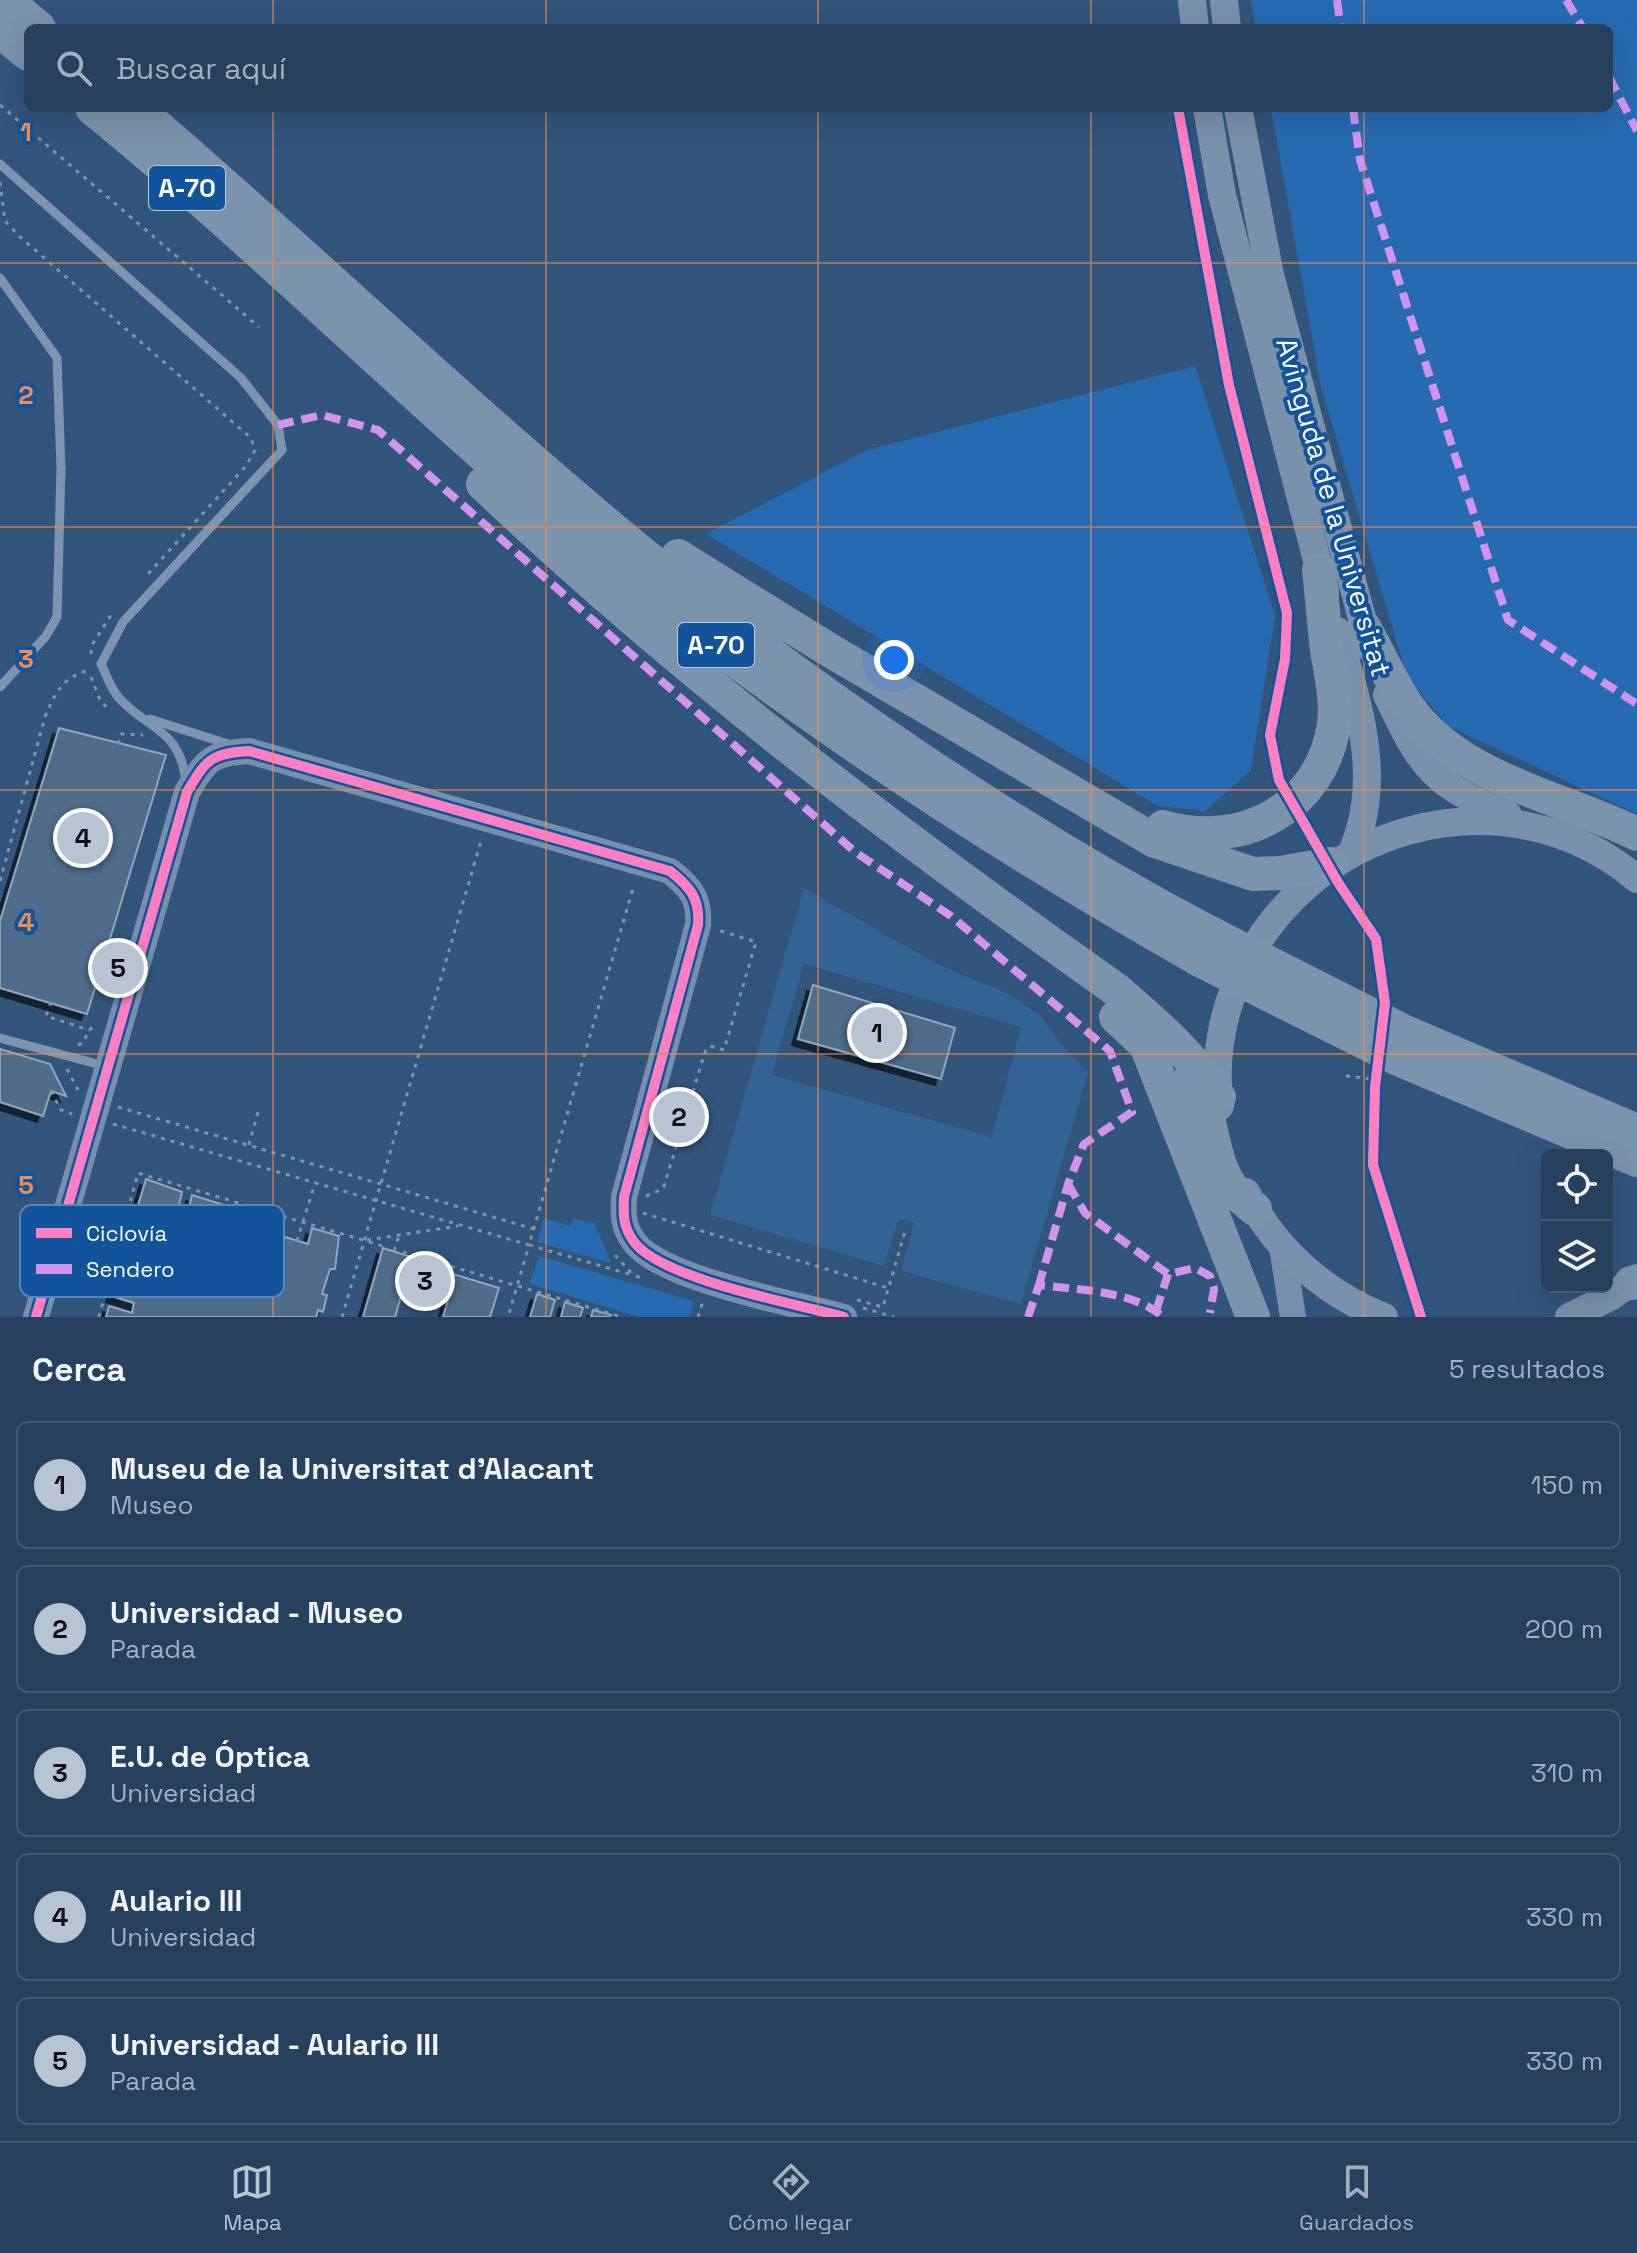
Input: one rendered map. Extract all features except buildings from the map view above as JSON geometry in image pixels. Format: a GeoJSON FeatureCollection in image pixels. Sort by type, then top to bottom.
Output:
{"type":"FeatureCollection","features":[{"type":"Feature","properties":{"kind":"highway"},"geometry":{"type":"LineString","coordinates":[[6,0],[34,24]]}},
{"type":"Feature","properties":{"kind":"highway"},"geometry":{"type":"LineString","coordinates":[[0,31],[24,51]]}},
{"type":"Feature","properties":{"kind":"highway","name":"A-70"},"geometry":{"type":"LineString","coordinates":[[97,112],[223,220],[519,487],[621,572],[745,668],[890,770],[1081,893],[1637,1131]]}},
{"type":"Feature","properties":{"kind":"highway","name":"A-70"},"geometry":{"type":"LineString","coordinates":[[141,112],[546,472],[733,624],[889,736],[1059,846],[1205,947],[1396,1058],[1637,1160]]}},
{"type":"Feature","properties":{"kind":"highway"},"geometry":{"type":"LineString","coordinates":[[278,272],[364,371],[541,539],[853,800],[1118,991],[1154,1022],[1206,1076],[1219,1097]]}},
{"type":"Feature","properties":{"kind":"highway"},"geometry":{"type":"LineString","coordinates":[[546,472],[605,504],[685,562],[831,651],[1155,841],[1218,865],[1267,874],[1341,858]]}},
{"type":"Feature","properties":{"kind":"highway"},"geometry":{"type":"LineString","coordinates":[[1028,764],[1046,770],[1125,813],[1175,831],[1206,835],[1236,832],[1283,810],[1317,773],[1329,747],[1334,721],[1334,686],[1319,570]]}},
{"type":"Feature","properties":{"kind":"highway"},"geometry":{"type":"LineString","coordinates":[[1364,627],[1400,695],[1441,742],[1502,778],[1591,811],[1637,834]]}},
{"type":"Feature","properties":{"kind":"highway"},"geometry":{"type":"LineString","coordinates":[[1000,908],[1114,999],[1184,1066],[1206,1102],[1217,1151],[1231,1187],[1255,1209]]}},
{"type":"Feature","properties":{"kind":"highway"},"geometry":{"type":"LineString","coordinates":[[1000,908],[1056,967],[1146,1045],[1253,1317]]}},
{"type":"Feature","properties":{"kind":"main road"},"geometry":{"type":"LineString","coordinates":[[1192,0],[1195,24]]}},
{"type":"Feature","properties":{"kind":"main road"},"geometry":{"type":"LineString","coordinates":[[1224,0],[1227,24]]}},
{"type":"Feature","properties":{"kind":"main road","name":"Avinguda de la Universitat"},"geometry":{"type":"LineString","coordinates":[[1208,112],[1222,195],[1365,737],[1368,773],[1366,805],[1341,858]]}},
{"type":"Feature","properties":{"kind":"main road","name":"Avinguda de la Universitat"},"geometry":{"type":"LineString","coordinates":[[1239,112],[1270,275],[1364,627],[1381,681],[1403,728],[1430,770],[1447,788],[1600,853],[1637,879]]}},
{"type":"Feature","properties":{"kind":"main road"},"geometry":{"type":"LineString","coordinates":[[1384,1317],[1331,1290],[1282,1247],[1255,1209],[1226,1141],[1219,1097],[1224,1022],[1242,968],[1272,920],[1294,895],[1341,858],[1379,839],[1438,824],[1468,821],[1542,829]]}},
{"type":"Feature","properties":{"kind":"main road"},"geometry":{"type":"LineString","coordinates":[[1569,1317],[1625,1292]]}},
{"type":"Feature","properties":{"kind":"street"},"geometry":{"type":"LineString","coordinates":[[69,1205],[187,792],[205,762],[225,752],[249,751],[670,871],[689,886],[699,909],[698,925],[624,1197],[622,1217],[636,1245],[663,1265],[845,1310]]}},
{"type":"Feature","properties":{"kind":"street"},"geometry":{"type":"LineString","coordinates":[[1282,1247],[1293,1317]]}},
{"type":"Feature","properties":{"kind":"street"},"geometry":{"type":"LineString","coordinates":[[36,1317],[42,1297]]}},
{"type":"Feature","properties":{"kind":"lane"},"geometry":{"type":"LineString","coordinates":[[0,164],[241,378],[278,425],[282,450],[123,622],[108,644],[101,664],[119,698],[170,739],[182,757],[187,792]]}},
{"type":"Feature","properties":{"kind":"lane"},"geometry":{"type":"LineString","coordinates":[[0,278],[57,358],[61,468],[57,617],[46,636],[0,687]]}},
{"type":"Feature","properties":{"kind":"lane"},"geometry":{"type":"LineString","coordinates":[[146,717],[249,751]]}},
{"type":"Feature","properties":{"kind":"lane"},"geometry":{"type":"LineString","coordinates":[[0,1038],[110,1067]]}},
{"type":"Feature","properties":{"kind":"path"},"geometry":{"type":"LineString","coordinates":[[0,105],[259,327]]}},
{"type":"Feature","properties":{"kind":"path"},"geometry":{"type":"LineString","coordinates":[[0,182],[5,221],[19,236],[251,438],[255,450],[246,466],[144,578]]}},
{"type":"Feature","properties":{"kind":"path"},"geometry":{"type":"LineString","coordinates":[[113,613],[92,645],[90,670],[101,702],[113,711]]}},
{"type":"Feature","properties":{"kind":"path"},"geometry":{"type":"LineString","coordinates":[[0,881],[45,717],[56,692],[71,674],[90,670]]}},
{"type":"Feature","properties":{"kind":"path"},"geometry":{"type":"LineString","coordinates":[[118,744],[121,734],[147,735],[136,728]]}},
{"type":"Feature","properties":{"kind":"path"},"geometry":{"type":"LineString","coordinates":[[342,1317],[481,841]]}},
{"type":"Feature","properties":{"kind":"path"},"geometry":{"type":"LineString","coordinates":[[508,1317],[634,885]]}},
{"type":"Feature","properties":{"kind":"path"},"geometry":{"type":"LineString","coordinates":[[640,1199],[663,1189],[705,1052],[710,1046],[724,1050],[756,942],[708,927]]}},
{"type":"Feature","properties":{"kind":"path"},"geometry":{"type":"LineString","coordinates":[[51,1002],[46,1016],[89,1030]]}},
{"type":"Feature","properties":{"kind":"path"},"geometry":{"type":"LineString","coordinates":[[69,1049],[83,1043],[89,1030],[97,1024],[101,1011]]}},
{"type":"Feature","properties":{"kind":"path"},"geometry":{"type":"LineString","coordinates":[[67,1059],[65,1067],[78,1088],[77,1095]]}},
{"type":"Feature","properties":{"kind":"path"},"geometry":{"type":"LineString","coordinates":[[1346,1076],[1376,1079]]}},
{"type":"Feature","properties":{"kind":"path"},"geometry":{"type":"LineString","coordinates":[[51,1091],[61,1110],[72,1114],[74,1105]]}},
{"type":"Feature","properties":{"kind":"path"},"geometry":{"type":"LineString","coordinates":[[113,1106],[534,1229]]}},
{"type":"Feature","properties":{"kind":"path"},"geometry":{"type":"LineString","coordinates":[[249,1145],[258,1112]]}},
{"type":"Feature","properties":{"kind":"path"},"geometry":{"type":"LineString","coordinates":[[108,1123],[633,1275]]}},
{"type":"Feature","properties":{"kind":"path"},"geometry":{"type":"LineString","coordinates":[[129,1205],[138,1173],[246,1205]]}},
{"type":"Feature","properties":{"kind":"path"},"geometry":{"type":"LineString","coordinates":[[297,1241],[315,1183]]}},
{"type":"Feature","properties":{"kind":"path"},"geometry":{"type":"LineString","coordinates":[[644,1223],[641,1213],[888,1288]]}},
{"type":"Feature","properties":{"kind":"path"},"geometry":{"type":"LineString","coordinates":[[284,1216],[386,1247]]}},
{"type":"Feature","properties":{"kind":"path"},"geometry":{"type":"LineString","coordinates":[[365,1240],[462,1226]]}},
{"type":"Feature","properties":{"kind":"path"},"geometry":{"type":"LineString","coordinates":[[883,1307],[906,1228]]}},
{"type":"Feature","properties":{"kind":"path"},"geometry":{"type":"LineString","coordinates":[[394,1251],[399,1236]]}},
{"type":"Feature","properties":{"kind":"path"},"geometry":{"type":"LineString","coordinates":[[403,1252],[622,1317]]}},
{"type":"Feature","properties":{"kind":"path"},"geometry":{"type":"LineString","coordinates":[[99,1317],[104,1297]]}},
{"type":"Feature","properties":{"kind":"path"},"geometry":{"type":"LineString","coordinates":[[845,1310],[894,1317]]}},
{"type":"Feature","properties":{"kind":"shaded area"},"geometry":{"type":"Polygon","coordinates":[[[1251,0],[1637,0],[1637,814],[1448,726],[1407,677],[1321,387],[1272,112],[1613,112],[1613,24],[1255,24],[1251,0]]]}},
{"type":"Feature","properties":{"kind":"shaded area"},"geometry":{"type":"Polygon","coordinates":[[[1195,366],[1275,615],[1251,770],[1205,811],[1158,806],[706,534],[867,450],[1195,366]]]}},
{"type":"Feature","properties":{"kind":"shaded area"},"geometry":{"type":"Polygon","coordinates":[[[804,888],[937,964],[1011,995],[1042,1017],[1061,1044],[1088,1072],[1021,1304],[901,1271],[914,1223],[899,1218],[884,1266],[710,1215],[804,888]],[[804,964],[772,1075],[992,1137],[1021,1027],[804,964]]]}},
{"type":"Feature","properties":{"kind":"shaded area"},"geometry":{"type":"Polygon","coordinates":[[[544,1218],[570,1226],[573,1218],[595,1224],[611,1263],[537,1242],[544,1218]]]}},
{"type":"Feature","properties":{"kind":"shaded area"},"geometry":{"type":"Polygon","coordinates":[[[539,1256],[694,1301],[690,1317],[639,1317],[530,1284],[539,1256]]]}},
{"type":"Feature","properties":{"kind":"marked path"},"geometry":{"type":"LineString","coordinates":[[1337,0],[1340,24]]}},
{"type":"Feature","properties":{"kind":"marked path"},"geometry":{"type":"LineString","coordinates":[[1566,0],[1581,24]]}},
{"type":"Feature","properties":{"kind":"marked path"},"geometry":{"type":"LineString","coordinates":[[1613,85],[1637,131]]}},
{"type":"Feature","properties":{"kind":"marked path"},"geometry":{"type":"LineString","coordinates":[[1354,112],[1360,160],[1508,620],[1637,704]]}},
{"type":"Feature","properties":{"kind":"marked path"},"geometry":{"type":"LineString","coordinates":[[278,425],[322,415],[378,430],[855,852],[951,916],[1110,1051],[1132,1112],[1084,1144],[1068,1184],[1039,1285]]}},
{"type":"Feature","properties":{"kind":"marked path"},"geometry":{"type":"LineString","coordinates":[[1068,1184],[1085,1213],[1168,1274],[1195,1268],[1210,1276],[1214,1289],[1210,1313]]}},
{"type":"Feature","properties":{"kind":"marked path"},"geometry":{"type":"LineString","coordinates":[[1156,1311],[1168,1274]]}},
{"type":"Feature","properties":{"kind":"marked path"},"geometry":{"type":"LineString","coordinates":[[1028,1317],[1039,1285],[1121,1296],[1151,1308],[1163,1317]]}},
{"type":"Feature","properties":{"kind":"cycle path"},"geometry":{"type":"LineString","coordinates":[[1179,112],[1229,385],[1287,613],[1285,659],[1270,735],[1279,780],[1339,884],[1376,939],[1385,1003],[1375,1087],[1373,1165],[1421,1317]]}},
{"type":"Feature","properties":{"kind":"cycle path"},"geometry":{"type":"LineString","coordinates":[[68,1205],[187,792],[211,760],[249,751],[670,871],[683,882],[695,900],[698,925],[624,1197],[626,1227],[635,1243],[650,1256],[673,1268],[732,1289],[844,1317]]}},
{"type":"Feature","properties":{"kind":"cycle path"},"geometry":{"type":"LineString","coordinates":[[36,1317],[42,1297]]}},
{"type":"Feature","properties":{"kind":"place","name":"Aulario III"},"geometry":{"type":"Point","coordinates":[83,838]}},
{"type":"Feature","properties":{"kind":"place","name":"Universidad - Aulario III"},"geometry":{"type":"Point","coordinates":[118,968]}},
{"type":"Feature","properties":{"kind":"place","name":"Museu de la Universitat d'Alacant"},"geometry":{"type":"Point","coordinates":[877,1033]}},
{"type":"Feature","properties":{"kind":"place","name":"Universidad - Museo"},"geometry":{"type":"Point","coordinates":[679,1117]}},
{"type":"Feature","properties":{"kind":"place","name":"E.U. de Óptica"},"geometry":{"type":"Point","coordinates":[425,1281]}}]}
